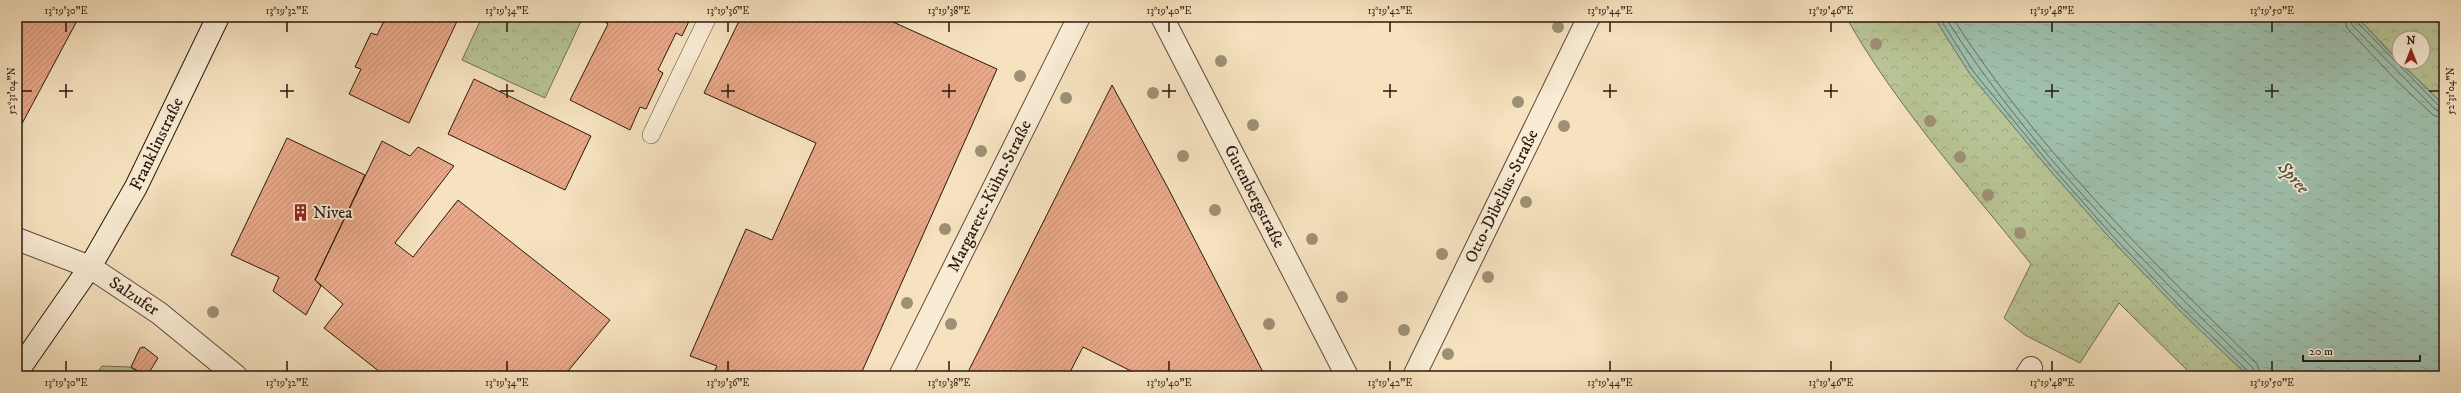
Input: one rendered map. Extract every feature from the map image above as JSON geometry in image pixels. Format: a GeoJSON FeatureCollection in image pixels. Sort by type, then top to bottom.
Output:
{"type":"FeatureCollection","features":[{"type":"Feature","properties":{"kind":"street","name":"Franklinstraße"},"geometry":{"type":"LineString","coordinates":[[17,372],[90,267],[136,187],[218,17]]}},
{"type":"Feature","properties":{"kind":"street","name":"Margarete-Kühn-Straße"},"geometry":{"type":"LineString","coordinates":[[900,376],[1079,17]]}},
{"type":"Feature","properties":{"kind":"street","name":"Gutenbergstraße"},"geometry":{"type":"LineString","coordinates":[[1162,17],[1347,376]]}},
{"type":"Feature","properties":{"kind":"street","name":"Otto-Dibelius-Straße"},"geometry":{"type":"LineString","coordinates":[[1414,376],[1589,17]]}},
{"type":"Feature","properties":{"kind":"street","name":"Salzufer"},"geometry":{"type":"LineString","coordinates":[[17,239],[90,267],[159,313],[236,376]]}},
{"type":"Feature","properties":{"kind":"lane"},"geometry":{"type":"LineString","coordinates":[[651,135],[708,17]]}},
{"type":"Feature","properties":{"kind":"green space"},"geometry":{"type":"Polygon","coordinates":[[[482,17],[583,17],[545,98],[462,60],[482,17]]]}},
{"type":"Feature","properties":{"kind":"green space"},"geometry":{"type":"Polygon","coordinates":[[[1846,17],[1934,17],[1970,74],[2048,168],[2108,236],[2177,308],[2248,376],[2193,376],[2119,303],[2080,363],[2025,335],[2004,318],[2031,264],[1933,144],[1887,82],[1846,17]]]}},
{"type":"Feature","properties":{"kind":"green space"},"geometry":{"type":"Polygon","coordinates":[[[2357,17],[2444,17],[2444,105],[2408,70],[2431,70],[2431,30],[2391,30],[2391,53],[2357,17]]]}},
{"type":"Feature","properties":{"kind":"green space"},"geometry":{"type":"Polygon","coordinates":[[[102,366],[130,367],[143,376],[95,376],[102,366]]]}},
{"type":"Feature","properties":{"kind":"water","name":"Spree"},"geometry":{"type":"Polygon","coordinates":[[[1934,17],[2357,17],[2391,53],[2391,70],[2407,70],[2444,105],[2444,376],[2248,376],[2177,308],[2108,236],[2048,168],[1970,74],[1934,17]]]}},
{"type":"Feature","properties":{"kind":"building"},"geometry":{"type":"Polygon","coordinates":[[[17,17],[79,17],[17,133],[17,17]]]}},
{"type":"Feature","properties":{"kind":"building"},"geometry":{"type":"Polygon","coordinates":[[[386,17],[459,17],[409,123],[349,94],[361,69],[355,67],[371,33],[377,35],[386,17]]]}},
{"type":"Feature","properties":{"kind":"building"},"geometry":{"type":"Polygon","coordinates":[[[605,17],[691,17],[682,36],[676,33],[658,70],[663,73],[646,109],[640,107],[630,130],[570,100],[608,24],[603,21],[605,17]]]}},
{"type":"Feature","properties":{"kind":"building"},"geometry":{"type":"Polygon","coordinates":[[[741,17],[882,17],[997,69],[860,376],[712,376],[717,366],[690,356],[746,229],[772,240],[816,143],[704,93],[741,17]]]}},
{"type":"Feature","properties":{"kind":"building"},"geometry":{"type":"Polygon","coordinates":[[[474,79],[591,136],[565,190],[448,134],[474,79]]]}},
{"type":"Feature","properties":{"kind":"building"},"geometry":{"type":"Polygon","coordinates":[[[1112,85],[1168,188],[1265,376],[1141,376],[1083,347],[1068,376],[966,376],[1112,85]]]}},
{"type":"Feature","properties":{"kind":"building","name":"Nivea"},"geometry":{"type":"Polygon","coordinates":[[[287,138],[365,175],[315,280],[321,286],[306,315],[273,291],[279,277],[231,255],[287,138]]]}},
{"type":"Feature","properties":{"kind":"building"},"geometry":{"type":"Polygon","coordinates":[[[382,141],[410,156],[418,147],[454,166],[395,243],[413,257],[458,200],[610,320],[564,376],[385,376],[324,328],[343,304],[315,280],[382,141]]]}},
{"type":"Feature","properties":{"kind":"building"},"geometry":{"type":"Polygon","coordinates":[[[144,347],[158,358],[147,376],[131,367],[140,348],[144,347]]]}},
{"type":"Feature","properties":{"kind":"place","name":"Nivea"},"geometry":{"type":"Point","coordinates":[300,213]}}]}
